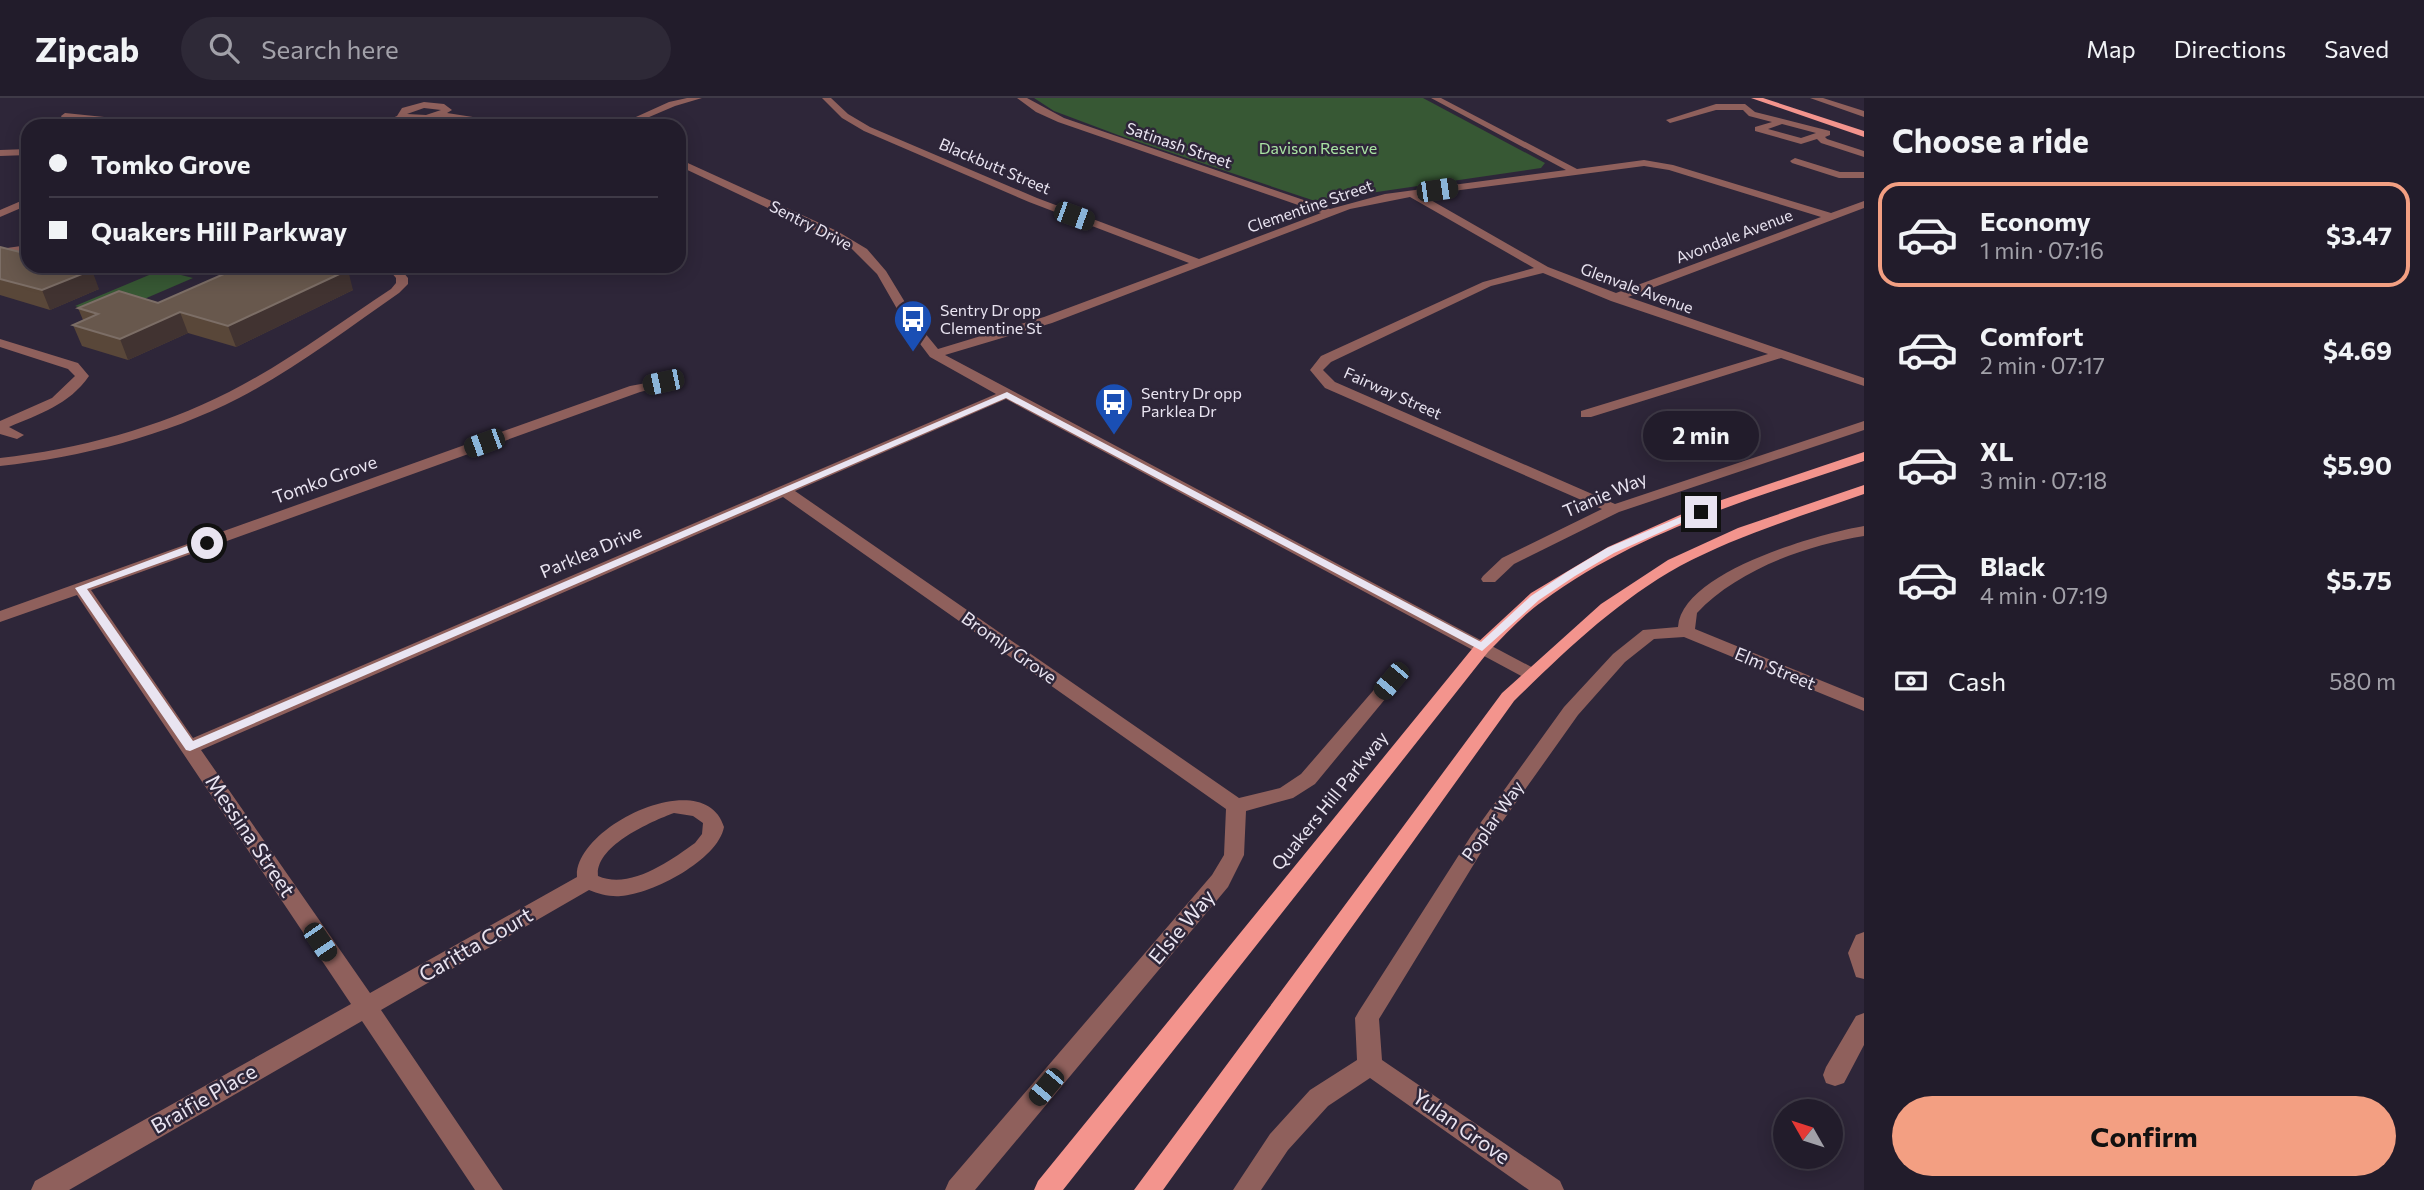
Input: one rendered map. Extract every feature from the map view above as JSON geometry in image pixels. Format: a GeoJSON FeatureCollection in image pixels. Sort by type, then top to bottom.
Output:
{"type":"FeatureCollection","features":[{"type":"Feature","properties":{"kind":"main road"},"geometry":{"type":"LineString","coordinates":[[1755,98],[1864,134]]}},
{"type":"Feature","properties":{"kind":"main road"},"geometry":{"type":"LineString","coordinates":[[1780,98],[1864,124]]}},
{"type":"Feature","properties":{"kind":"main road","name":"Quakers Hill Parkway"},"geometry":{"type":"LineString","coordinates":[[1046,1190],[1482,648],[1535,598],[1610,551],[1709,509],[1864,456]]}},
{"type":"Feature","properties":{"kind":"main road"},"geometry":{"type":"LineString","coordinates":[[1147,1190],[1508,697],[1568,637],[1673,564],[1730,537],[1864,489]]}},
{"type":"Feature","properties":{"kind":"street"},"geometry":{"type":"LineString","coordinates":[[636,119],[663,107],[698,98]]}},
{"type":"Feature","properties":{"kind":"street","name":"Blackbutt Street"},"geometry":{"type":"LineString","coordinates":[[826,98],[845,117],[867,129],[1033,200],[1198,262]]}},
{"type":"Feature","properties":{"kind":"street","name":"Satinash Street"},"geometry":{"type":"LineString","coordinates":[[1021,98],[1062,120],[1331,213]]}},
{"type":"Feature","properties":{"kind":"street"},"geometry":{"type":"LineString","coordinates":[[1435,98],[1576,172]]}},
{"type":"Feature","properties":{"kind":"street"},"geometry":{"type":"LineString","coordinates":[[1814,98],[1864,114]]}},
{"type":"Feature","properties":{"kind":"street"},"geometry":{"type":"LineString","coordinates":[[398,119],[427,118],[446,113],[446,108],[437,105],[406,105],[401,112],[404,117]]}},
{"type":"Feature","properties":{"kind":"street"},"geometry":{"type":"LineString","coordinates":[[1670,120],[1708,108],[1745,107],[1752,114],[1781,121],[1827,133],[1801,141],[1758,129],[1781,121]]}},
{"type":"Feature","properties":{"kind":"street"},"geometry":{"type":"LineString","coordinates":[[440,115],[471,119]]}},
{"type":"Feature","properties":{"kind":"street"},"geometry":{"type":"LineString","coordinates":[[65,116],[94,119]]}},
{"type":"Feature","properties":{"kind":"street"},"geometry":{"type":"LineString","coordinates":[[1819,135],[1824,141],[1864,154]]}},
{"type":"Feature","properties":{"kind":"street"},"geometry":{"type":"LineString","coordinates":[[0,153],[21,152]]}},
{"type":"Feature","properties":{"kind":"street"},"geometry":{"type":"LineString","coordinates":[[1795,161],[1839,175],[1864,175]]}},
{"type":"Feature","properties":{"kind":"street","name":"Clementine Street"},"geometry":{"type":"LineString","coordinates":[[934,354],[1048,320],[1369,200],[1637,163],[1656,164],[1830,216]]}},
{"type":"Feature","properties":{"kind":"street","name":"Sentry Drive"},"geometry":{"type":"LineString","coordinates":[[686,165],[825,230],[869,257],[892,290],[912,330],[934,354],[1531,674]]}},
{"type":"Feature","properties":{"kind":"street","name":"Glenvale Avenue"},"geometry":{"type":"LineString","coordinates":[[1413,194],[1544,269],[1615,298],[1864,382]]}},
{"type":"Feature","properties":{"kind":"street"},"geometry":{"type":"LineString","coordinates":[[0,214],[21,204]]}},
{"type":"Feature","properties":{"kind":"street","name":"Avondale Avenue"},"geometry":{"type":"LineString","coordinates":[[1615,298],[1864,204]]}},
{"type":"Feature","properties":{"kind":"street"},"geometry":{"type":"LineString","coordinates":[[0,252],[21,249]]}},
{"type":"Feature","properties":{"kind":"street","name":"Fairway Street"},"geometry":{"type":"LineString","coordinates":[[1544,269],[1487,284],[1325,359],[1316,370],[1330,385],[1614,509]]}},
{"type":"Feature","properties":{"kind":"street"},"geometry":{"type":"LineString","coordinates":[[0,462],[92,445],[175,421],[233,395],[396,291],[402,284],[402,278],[398,273]]}},
{"type":"Feature","properties":{"kind":"street"},"geometry":{"type":"LineString","coordinates":[[0,343],[73,366],[82,376],[72,389],[60,397],[0,427]]}},
{"type":"Feature","properties":{"kind":"street"},"geometry":{"type":"LineString","coordinates":[[1586,414],[1780,354]]}},
{"type":"Feature","properties":{"kind":"street","name":"Tomko Grove"},"geometry":{"type":"LineString","coordinates":[[0,617],[635,389],[663,382]]}},
{"type":"Feature","properties":{"kind":"street","name":"Parklea Drive"},"geometry":{"type":"LineString","coordinates":[[190,747],[1007,394]]}},
{"type":"Feature","properties":{"kind":"street","name":"Tianie Way"},"geometry":{"type":"LineString","coordinates":[[1489,579],[1508,561],[1614,509],[1864,425]]}},
{"type":"Feature","properties":{"kind":"street"},"geometry":{"type":"LineString","coordinates":[[0,427],[17,435]]}},
{"type":"Feature","properties":{"kind":"street","name":"Bromly Grove"},"geometry":{"type":"LineString","coordinates":[[783,490],[1236,806]]}},
{"type":"Feature","properties":{"kind":"street"},"geometry":{"type":"LineString","coordinates":[[1686,632],[1688,613],[1704,595],[1770,559],[1844,532],[1864,531]]}},
{"type":"Feature","properties":{"kind":"street","name":"Messina Street"},"geometry":{"type":"LineString","coordinates":[[80,588],[490,1190]]}},
{"type":"Feature","properties":{"kind":"street","name":"Elm Street"},"geometry":{"type":"LineString","coordinates":[[1686,632],[1864,705]]}},
{"type":"Feature","properties":{"kind":"street","name":"Poplar Way"},"geometry":{"type":"LineString","coordinates":[[1370,1065],[1367,1018],[1478,841],[1571,711],[1619,658],[1649,634],[1686,632]]}},
{"type":"Feature","properties":{"kind":"street"},"geometry":{"type":"LineString","coordinates":[[1236,806],[1286,793],[1308,779],[1391,681]]}},
{"type":"Feature","properties":{"kind":"street"},"geometry":{"type":"LineString","coordinates":[[673,806],[694,807],[713,821],[713,833],[706,845],[648,882],[613,890],[588,881],[584,872],[589,857],[600,846],[661,810],[673,806]]}},
{"type":"Feature","properties":{"kind":"street","name":"Elsie Way"},"geometry":{"type":"LineString","coordinates":[[958,1190],[1220,881],[1234,855],[1236,806]]}},
{"type":"Feature","properties":{"kind":"street","name":"Caritta Court"},"geometry":{"type":"LineString","coordinates":[[365,1008],[588,881]]}},
{"type":"Feature","properties":{"kind":"street"},"geometry":{"type":"LineString","coordinates":[[1864,941],[1859,953],[1864,970]]}},
{"type":"Feature","properties":{"kind":"street","name":"Braifie Place"},"geometry":{"type":"LineString","coordinates":[[44,1190],[365,1008]]}},
{"type":"Feature","properties":{"kind":"street"},"geometry":{"type":"LineString","coordinates":[[1835,1075],[1864,1023]]}},
{"type":"Feature","properties":{"kind":"street"},"geometry":{"type":"LineString","coordinates":[[1246,1190],[1279,1142],[1319,1098],[1370,1065]]}},
{"type":"Feature","properties":{"kind":"street","name":"Yulan Grove"},"geometry":{"type":"LineString","coordinates":[[1370,1065],[1552,1190]]}},
{"type":"Feature","properties":{"kind":"green space","name":"Davison Reserve"},"geometry":{"type":"Polygon","coordinates":[[[1034,98],[1423,98],[1545,163],[1541,168],[1315,201],[1118,135],[1054,111],[1034,98]]]}},
{"type":"Feature","properties":{"kind":"green space"},"geometry":{"type":"Polygon","coordinates":[[[154,273],[173,273],[193,278],[107,315],[75,306],[154,273]]]}},
{"type":"Feature","properties":{"kind":"building"},"geometry":{"type":"Polygon","coordinates":[[[0,247],[21,252],[21,273],[84,273],[42,290],[0,279],[0,247]]]}},
{"type":"Feature","properties":{"kind":"building"},"geometry":{"type":"Polygon","coordinates":[[[226,273],[342,273],[228,326],[180,312],[120,339],[73,325],[98,314],[78,308],[119,291],[158,303],[226,273]]]}},
{"type":"Feature","properties":{"kind":"place","name":"Sentry Dr opp Clementine St"},"geometry":{"type":"Point","coordinates":[913,353]}},
{"type":"Feature","properties":{"kind":"place","name":"Sentry Dr opp Parklea Dr"},"geometry":{"type":"Point","coordinates":[1114,436]}},
{"type":"Feature","properties":{"kind":"route"},"geometry":{"type":"LineString","coordinates":[[207,543],[80,588],[190,747],[1007,394],[1482,648],[1535,598],[1571,574],[1610,551],[1701,512]]}}]}
